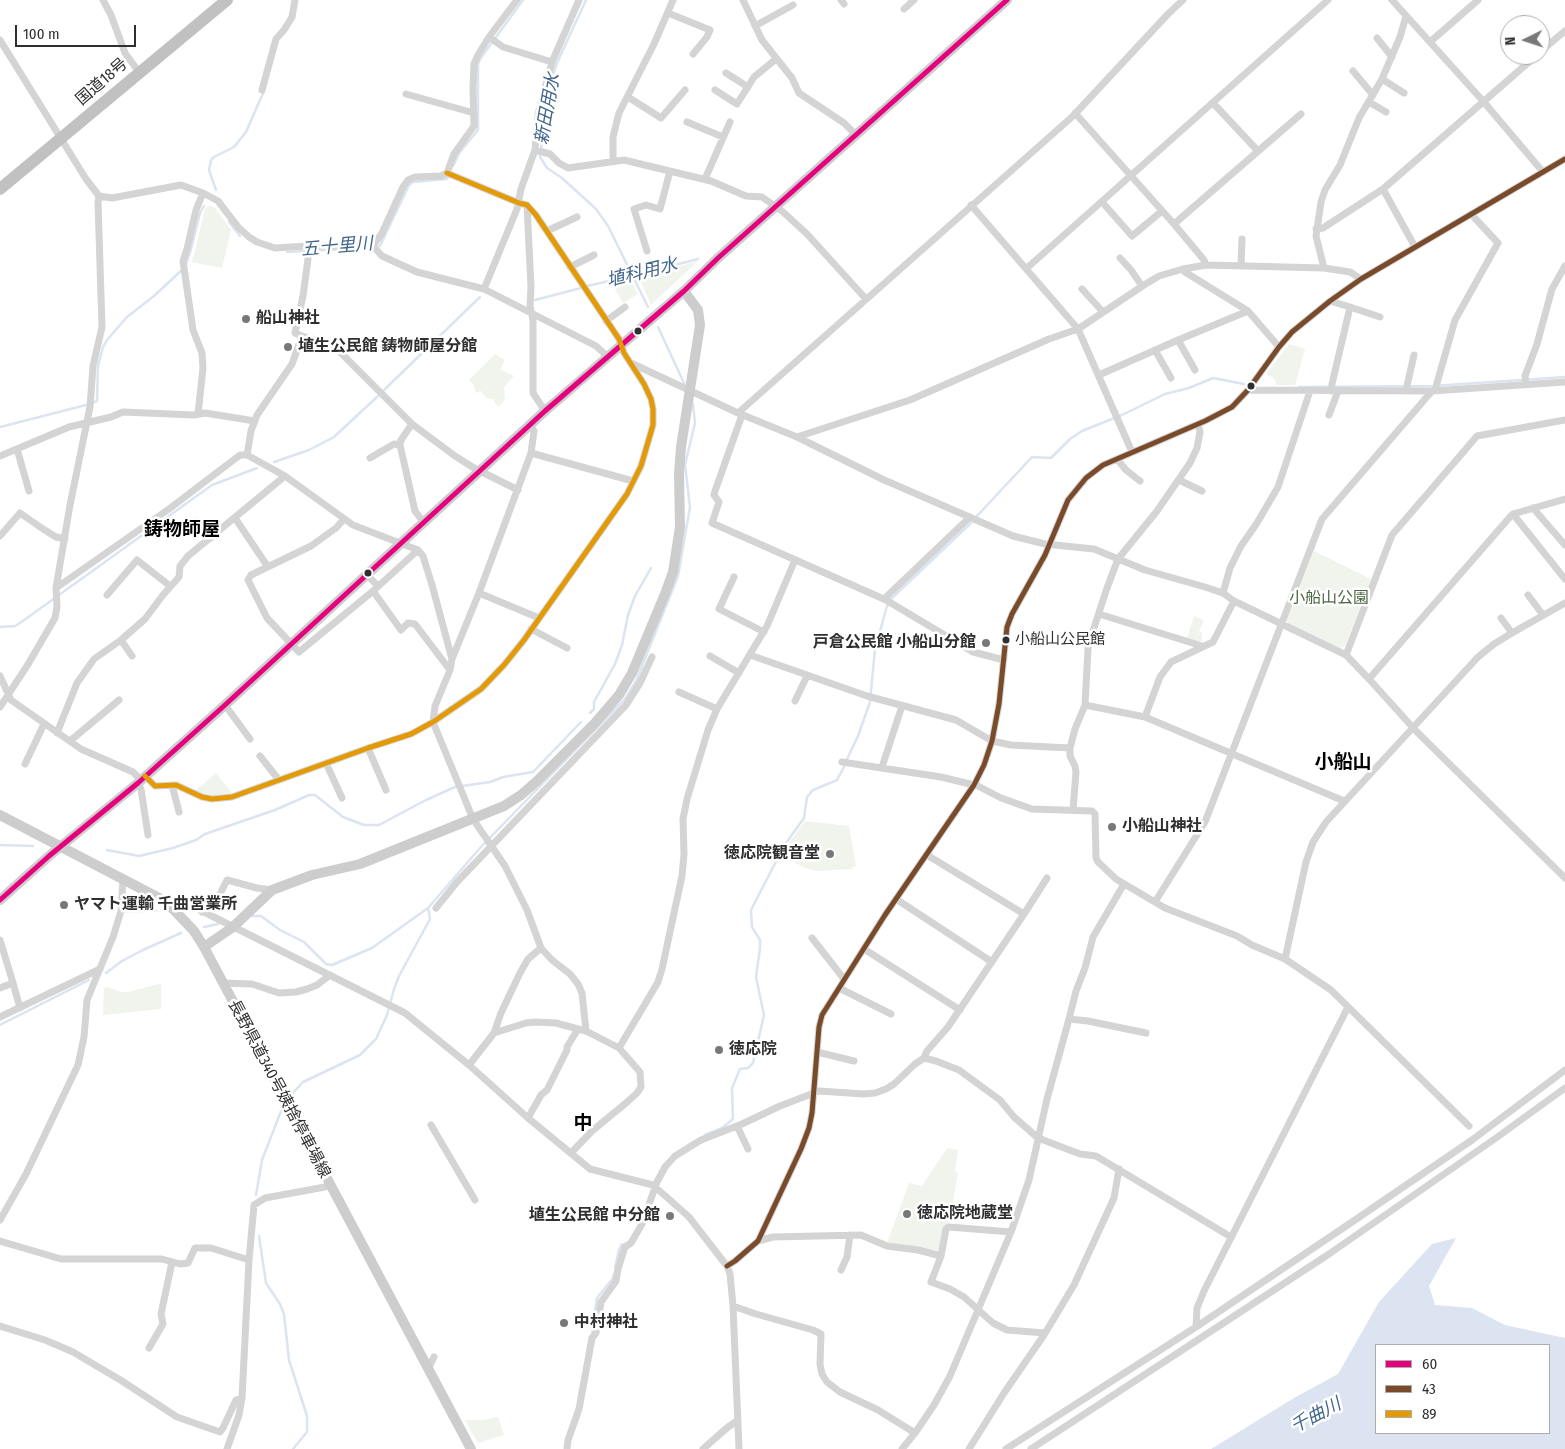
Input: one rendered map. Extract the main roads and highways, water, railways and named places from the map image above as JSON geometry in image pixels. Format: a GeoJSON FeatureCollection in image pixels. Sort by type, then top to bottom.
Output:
{"type":"FeatureCollection","features":[{"type":"Feature","properties":{"kind":"highway","name":"国道18号"},"geometry":{"type":"LineString","coordinates":[[0,189],[226,0]]}},
{"type":"Feature","properties":{"kind":"water","name":"千曲川"},"geometry":{"type":"Polygon","coordinates":[[[1456,1238],[1429,1286],[1435,1305],[1472,1308],[1505,1325],[1565,1338],[1565,1449],[1211,1449],[1294,1398],[1338,1374],[1379,1302],[1432,1244],[1456,1238]]]}},
{"type":"Feature","properties":{"kind":"waterway","name":"五十里川"},"geometry":{"type":"LineString","coordinates":[[453,166],[460,152],[478,130],[478,64],[480,59],[523,0]]}},
{"type":"Feature","properties":{"kind":"waterway","name":"新田用水"},"geometry":{"type":"LineString","coordinates":[[586,0],[557,63],[548,90],[540,157],[547,168],[562,178],[596,209],[608,226],[648,307]]}},
{"type":"Feature","properties":{"kind":"waterway"},"geometry":{"type":"LineString","coordinates":[[216,190],[209,170],[211,160],[234,147],[246,132],[264,91]]}},
{"type":"Feature","properties":{"kind":"waterway","name":"五十里川"},"geometry":{"type":"LineString","coordinates":[[375,247],[380,246],[409,185],[413,182],[447,179],[448,175]]}},
{"type":"Feature","properties":{"kind":"waterway"},"geometry":{"type":"LineString","coordinates":[[186,264],[200,213],[204,206]]}},
{"type":"Feature","properties":{"kind":"waterway","name":"五十里川"},"geometry":{"type":"LineString","coordinates":[[229,222],[240,236]]}},
{"type":"Feature","properties":{"kind":"waterway","name":"五十里川"},"geometry":{"type":"LineString","coordinates":[[287,252],[345,249]]}},
{"type":"Feature","properties":{"kind":"waterway","name":"埴科用水"},"geometry":{"type":"LineString","coordinates":[[587,286],[698,259]]}},
{"type":"Feature","properties":{"kind":"waterway"},"geometry":{"type":"LineString","coordinates":[[0,427],[97,401],[98,366],[107,340],[127,317],[154,296],[183,269]]}},
{"type":"Feature","properties":{"kind":"waterway","name":"埴科用水"},"geometry":{"type":"LineString","coordinates":[[535,300],[581,288]]}},
{"type":"Feature","properties":{"kind":"waterway"},"geometry":{"type":"LineString","coordinates":[[384,390],[480,297]]}},
{"type":"Feature","properties":{"kind":"waterway"},"geometry":{"type":"LineString","coordinates":[[658,327],[684,383]]}},
{"type":"Feature","properties":{"kind":"waterway"},"geometry":{"type":"LineString","coordinates":[[1299,387],[1433,386],[1565,377]]}},
{"type":"Feature","properties":{"kind":"waterway"},"geometry":{"type":"LineString","coordinates":[[977,516],[1032,457],[1051,458],[1070,439],[1082,431],[1122,415],[1165,394],[1189,388],[1213,378],[1244,384]]}},
{"type":"Feature","properties":{"kind":"waterway"},"geometry":{"type":"LineString","coordinates":[[274,462],[309,450],[334,437],[378,396]]}},
{"type":"Feature","properties":{"kind":"waterway"},"geometry":{"type":"LineString","coordinates":[[251,916],[261,916],[280,930],[304,942],[326,964],[332,965],[372,948],[428,908],[480,848],[625,699],[636,681],[678,576],[690,507],[685,465],[695,423],[693,404]]}},
{"type":"Feature","properties":{"kind":"waterway"},"geometry":{"type":"LineString","coordinates":[[0,627],[15,626],[20,623],[212,485],[257,468]]}},
{"type":"Feature","properties":{"kind":"waterway"},"geometry":{"type":"LineString","coordinates":[[847,759],[858,736],[870,702],[875,649],[887,606],[892,598],[971,523]]}},
{"type":"Feature","properties":{"kind":"waterway"},"geometry":{"type":"LineString","coordinates":[[590,713],[594,709],[594,702],[615,664],[635,596],[651,568]]}},
{"type":"Feature","properties":{"kind":"waterway"},"geometry":{"type":"LineString","coordinates":[[107,850],[139,856],[173,848],[196,840],[205,834],[275,810],[309,795],[315,795],[343,817],[364,825],[379,825],[455,787],[490,782],[503,777],[533,772],[581,722]]}},
{"type":"Feature","properties":{"kind":"waterway"},"geometry":{"type":"LineString","coordinates":[[705,1135],[722,1128],[733,1119],[732,1088],[740,1069],[748,1068],[753,1063],[764,1015],[756,977],[760,940],[752,927],[751,910],[784,846],[804,818],[807,797],[813,790],[837,780],[845,765]]}},
{"type":"Feature","properties":{"kind":"waterway"},"geometry":{"type":"LineString","coordinates":[[0,845],[33,846]]}},
{"type":"Feature","properties":{"kind":"waterway"},"geometry":{"type":"LineString","coordinates":[[292,1094],[303,1082],[360,1055],[376,1039],[387,1015],[399,976],[430,919],[428,908]]}},
{"type":"Feature","properties":{"kind":"waterway"},"geometry":{"type":"LineString","coordinates":[[204,927],[218,924]]}},
{"type":"Feature","properties":{"kind":"waterway"},"geometry":{"type":"LineString","coordinates":[[106,973],[122,961],[181,933]]}},
{"type":"Feature","properties":{"kind":"waterway"},"geometry":{"type":"LineString","coordinates":[[0,1025],[89,980]]}},
{"type":"Feature","properties":{"kind":"waterway"},"geometry":{"type":"LineString","coordinates":[[256,1195],[262,1160],[281,1111]]}},
{"type":"Feature","properties":{"kind":"waterway"},"geometry":{"type":"LineString","coordinates":[[259,1236],[266,1283],[280,1304],[284,1314],[289,1360],[307,1416],[307,1432],[293,1449]]}},
{"type":"Feature","properties":{"kind":"waterway"},"geometry":{"type":"LineString","coordinates":[[615,1267],[622,1244]]}},
{"type":"Feature","properties":{"kind":"waterway"},"geometry":{"type":"LineString","coordinates":[[593,1333],[591,1326],[593,1325],[597,1298],[614,1274]]}},
{"type":"Feature","properties":{"kind":"place","name":"船山神社"},"geometry":{"type":"Point","coordinates":[246,319]}},
{"type":"Feature","properties":{"kind":"place","name":"埴生公民館 鋳物師屋分館"},"geometry":{"type":"Point","coordinates":[288,347]}},
{"type":"Feature","properties":{"kind":"place","name":"小船山公民館"},"geometry":{"type":"Point","coordinates":[1006,640]}},
{"type":"Feature","properties":{"kind":"place","name":"戸倉公民館 小船山分館"},"geometry":{"type":"Point","coordinates":[986,643]}},
{"type":"Feature","properties":{"kind":"place","name":"小船山神社"},"geometry":{"type":"Point","coordinates":[1112,827]}},
{"type":"Feature","properties":{"kind":"place","name":"徳応院観音堂"},"geometry":{"type":"Point","coordinates":[830,854]}},
{"type":"Feature","properties":{"kind":"place","name":"ヤマト運輸 千曲営業所"},"geometry":{"type":"Point","coordinates":[64,905]}},
{"type":"Feature","properties":{"kind":"place","name":"徳応院"},"geometry":{"type":"Point","coordinates":[719,1050]}},
{"type":"Feature","properties":{"kind":"place","name":"徳応院地蔵堂"},"geometry":{"type":"Point","coordinates":[907,1214]}},
{"type":"Feature","properties":{"kind":"place","name":"埴生公民館 中分館"},"geometry":{"type":"Point","coordinates":[670,1216]}},
{"type":"Feature","properties":{"kind":"place","name":"中村神社"},"geometry":{"type":"Point","coordinates":[564,1323]}},
{"type":"Feature","properties":{"kind":"district","name":"鋳物師屋"},"geometry":{"type":"Point","coordinates":[182,530]}},
{"type":"Feature","properties":{"kind":"district","name":"小船山"},"geometry":{"type":"Point","coordinates":[1343,763]}},
{"type":"Feature","properties":{"kind":"district","name":"中"},"geometry":{"type":"Point","coordinates":[583,1124]}},
{"type":"Feature","properties":{"kind":"park label","name":"小船山公園"},"geometry":{"type":"Point","coordinates":[1329,599]}}]}
